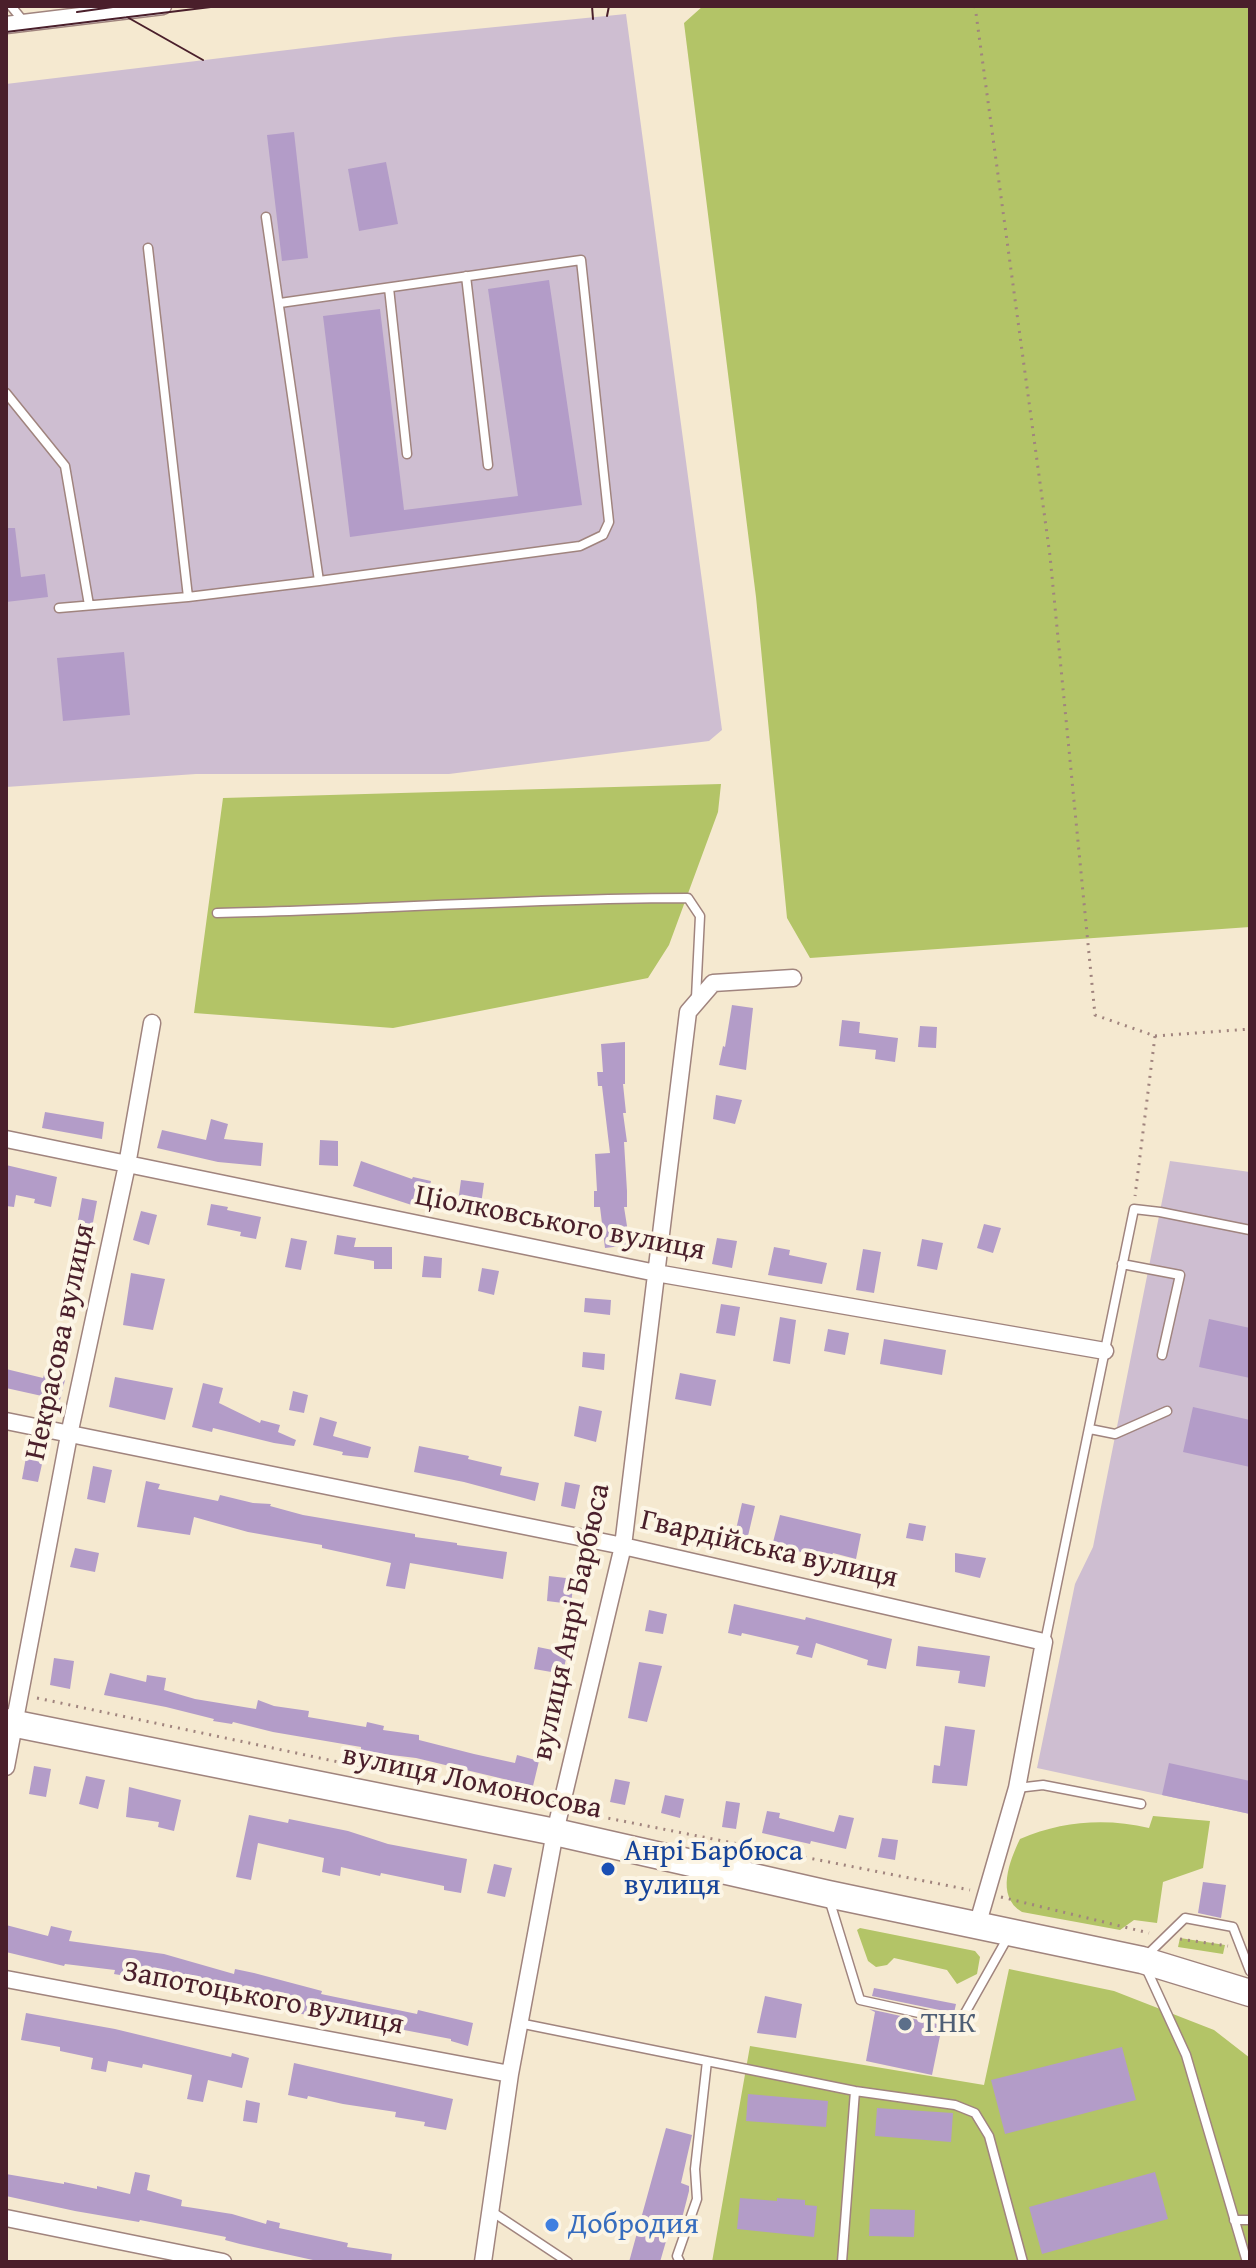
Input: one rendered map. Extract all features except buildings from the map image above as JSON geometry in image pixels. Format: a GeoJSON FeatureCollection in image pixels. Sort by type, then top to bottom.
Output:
{"type":"FeatureCollection","features":[{"type":"Feature","properties":{"kind":"main road","name":"вулиця Ломоносова"},"geometry":{"type":"LineString","coordinates":[[10,1722],[558,1820],[828,1894],[1142,1960],[1250,1993]]}},
{"type":"Feature","properties":{"kind":"street"},"geometry":{"type":"LineString","coordinates":[[6,25],[163,6]]}},
{"type":"Feature","properties":{"kind":"street"},"geometry":{"type":"LineString","coordinates":[[696,1003],[713,983],[793,978]]}},
{"type":"Feature","properties":{"kind":"street","name":"вулиця Анрі Барбюса"},"geometry":{"type":"LineString","coordinates":[[483,2262],[510,2074],[558,1820],[623,1546],[688,1012],[696,1003]]}},
{"type":"Feature","properties":{"kind":"street","name":"Некрасова вулиця"},"geometry":{"type":"LineString","coordinates":[[6,1767],[10,1722],[20,1695],[69,1435],[127,1165],[152,1023]]}},
{"type":"Feature","properties":{"kind":"street","name":"Ціолковського вулиця"},"geometry":{"type":"LineString","coordinates":[[6,1139],[656,1273],[1105,1351]]}},
{"type":"Feature","properties":{"kind":"street","name":"Гвардійська вулиця"},"geometry":{"type":"LineString","coordinates":[[6,1421],[623,1546],[1044,1642]]}},
{"type":"Feature","properties":{"kind":"street"},"geometry":{"type":"LineString","coordinates":[[977,1926],[1017,1788],[1044,1642]]}},
{"type":"Feature","properties":{"kind":"street","name":"Запотоцького вулиця"},"geometry":{"type":"LineString","coordinates":[[6,1979],[510,2074]]}},
{"type":"Feature","properties":{"kind":"street"},"geometry":{"type":"LineString","coordinates":[[6,2218],[223,2262]]}},
{"type":"Feature","properties":{"kind":"lane"},"geometry":{"type":"LineString","coordinates":[[11,6],[24,23]]}},
{"type":"Feature","properties":{"kind":"lane"},"geometry":{"type":"LineString","coordinates":[[266,217],[319,581]]}},
{"type":"Feature","properties":{"kind":"lane"},"geometry":{"type":"LineString","coordinates":[[148,248],[188,597]]}},
{"type":"Feature","properties":{"kind":"lane"},"geometry":{"type":"LineString","coordinates":[[59,608],[188,597],[580,546],[603,535],[609,522],[581,260],[280,303]]}},
{"type":"Feature","properties":{"kind":"lane"},"geometry":{"type":"LineString","coordinates":[[466,276],[488,465]]}},
{"type":"Feature","properties":{"kind":"lane"},"geometry":{"type":"LineString","coordinates":[[389,288],[407,454]]}},
{"type":"Feature","properties":{"kind":"lane"},"geometry":{"type":"LineString","coordinates":[[6,393],[65,466],[89,605]]}},
{"type":"Feature","properties":{"kind":"lane"},"geometry":{"type":"LineString","coordinates":[[217,913],[344,910],[569,898],[688,898],[700,916],[696,1003]]}},
{"type":"Feature","properties":{"kind":"lane"},"geometry":{"type":"LineString","coordinates":[[1044,1642],[1134,1209],[1250,1230]]}},
{"type":"Feature","properties":{"kind":"lane"},"geometry":{"type":"LineString","coordinates":[[1122,1264],[1180,1275],[1162,1355]]}},
{"type":"Feature","properties":{"kind":"lane"},"geometry":{"type":"LineString","coordinates":[[1090,1429],[1115,1434],[1167,1411]]}},
{"type":"Feature","properties":{"kind":"lane"},"geometry":{"type":"LineString","coordinates":[[1017,1788],[1043,1785],[1141,1804]]}},
{"type":"Feature","properties":{"kind":"lane"},"geometry":{"type":"LineString","coordinates":[[828,1894],[860,2000],[960,2022],[1011,1933]]}},
{"type":"Feature","properties":{"kind":"lane"},"geometry":{"type":"LineString","coordinates":[[1247,2262],[1186,2055],[1142,1960],[1185,1918],[1233,1927],[1250,1971]]}},
{"type":"Feature","properties":{"kind":"lane"},"geometry":{"type":"LineString","coordinates":[[519,2023],[855,2091],[955,2105],[975,2113],[989,2136],[1023,2262]]}},
{"type":"Feature","properties":{"kind":"lane"},"geometry":{"type":"LineString","coordinates":[[680,2262],[677,2256],[697,2199],[695,2169],[707,2061]]}},
{"type":"Feature","properties":{"kind":"lane"},"geometry":{"type":"LineString","coordinates":[[842,2262],[855,2091]]}},
{"type":"Feature","properties":{"kind":"lane"},"geometry":{"type":"LineString","coordinates":[[490,2211],[568,2262]]}},
{"type":"Feature","properties":{"kind":"lane"},"geometry":{"type":"LineString","coordinates":[[1234,2220],[1250,2220]]}},
{"type":"Feature","properties":{"kind":"path"},"geometry":{"type":"LineString","coordinates":[[975,6],[1050,556],[1095,1015],[1155,1036],[1250,1029]]}},
{"type":"Feature","properties":{"kind":"path"},"geometry":{"type":"LineString","coordinates":[[1134,1209],[1155,1036]]}},
{"type":"Feature","properties":{"kind":"path"},"geometry":{"type":"LineString","coordinates":[[20,1695],[558,1820],[987,1893],[1165,1937],[1241,1948]]}},
{"type":"Feature","properties":{"kind":"shaded area"},"geometry":{"type":"Polygon","coordinates":[[[626,14],[722,730],[709,741],[449,774],[196,774],[6,787],[6,84],[395,37],[626,14]]]}},
{"type":"Feature","properties":{"kind":"shaded area"},"geometry":{"type":"Polygon","coordinates":[[[1170,1161],[1250,1172],[1250,1814],[1037,1768],[1075,1584],[1093,1547],[1170,1161]]]}},
{"type":"Feature","properties":{"kind":"green space"},"geometry":{"type":"Polygon","coordinates":[[[703,6],[1250,6],[1250,927],[810,958],[787,918],[756,597],[684,23],[703,6]]]}},
{"type":"Feature","properties":{"kind":"green space"},"geometry":{"type":"Polygon","coordinates":[[[721,784],[718,812],[669,945],[648,978],[393,1028],[194,1013],[223,798],[721,784]]]}},
{"type":"Feature","properties":{"kind":"green space"},"geometry":{"type":"Polygon","coordinates":[[[1153,1816],[1210,1821],[1203,1868],[1163,1882],[1157,1923],[1134,1920],[1120,1930],[1022,1912],[1009,1897],[1007,1877],[1020,1839],[1052,1828],[1084,1823],[1117,1823],[1149,1828],[1153,1816]]]}},
{"type":"Feature","properties":{"kind":"green space"},"geometry":{"type":"Polygon","coordinates":[[[860,1928],[975,1951],[980,1957],[977,1974],[957,1984],[947,1970],[894,1958],[887,1965],[876,1967],[868,1961],[857,1930],[860,1928]]]}},
{"type":"Feature","properties":{"kind":"green space"},"geometry":{"type":"Polygon","coordinates":[[[1180,1938],[1225,1945],[1223,1954],[1178,1947],[1180,1938]]]}},
{"type":"Feature","properties":{"kind":"green space"},"geometry":{"type":"Polygon","coordinates":[[[1009,1969],[1114,1991],[1214,2030],[1250,2058],[1250,2262],[712,2262],[750,2046],[984,2085],[1009,1969]]]}},
{"type":"Feature","properties":{"kind":"tram line"},"geometry":{"type":"LineString","coordinates":[[77,12],[120,6]]}},
{"type":"Feature","properties":{"kind":"tram line"},"geometry":{"type":"LineString","coordinates":[[6,32],[219,6]]}},
{"type":"Feature","properties":{"kind":"tram line"},"geometry":{"type":"LineString","coordinates":[[592,6],[593,19]]}},
{"type":"Feature","properties":{"kind":"tram line"},"geometry":{"type":"LineString","coordinates":[[607,16],[609,6]]}},
{"type":"Feature","properties":{"kind":"tram line"},"geometry":{"type":"LineString","coordinates":[[127,17],[203,60]]}},
{"type":"Feature","properties":{"kind":"place","name":"Анрі Барбюса вулиця"},"geometry":{"type":"Point","coordinates":[608,1869]}},
{"type":"Feature","properties":{"kind":"place","name":"ТНК"},"geometry":{"type":"Point","coordinates":[905,2024]}},
{"type":"Feature","properties":{"kind":"place","name":"Добродия"},"geometry":{"type":"Point","coordinates":[552,2225]}}]}
